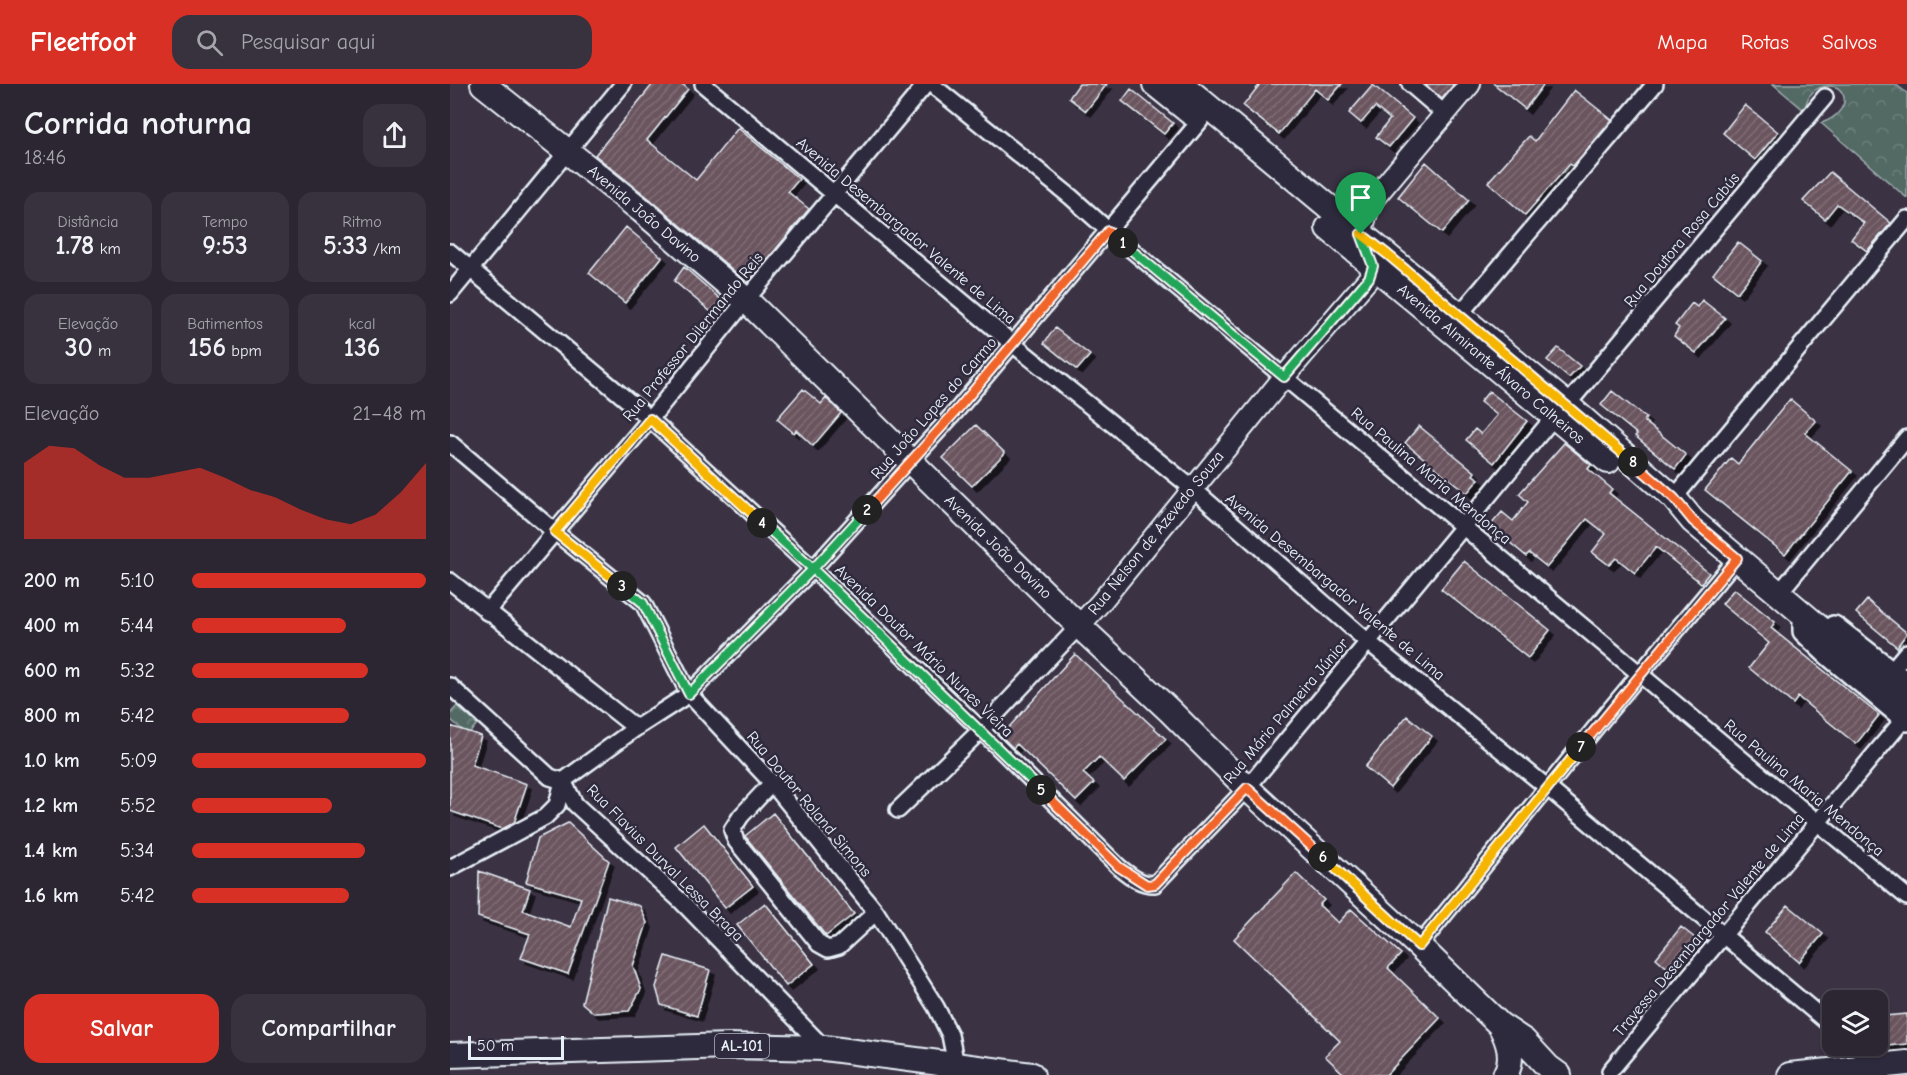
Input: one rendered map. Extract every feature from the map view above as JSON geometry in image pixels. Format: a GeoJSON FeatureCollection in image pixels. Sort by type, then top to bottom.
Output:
{"type":"FeatureCollection","features":[{"type":"Feature","properties":{"kind":"main road","name":"Avenida João Davino"},"geometry":{"type":"LineString","coordinates":[[483,84],[641,210],[746,300],[1247,788],[1500,1024],[1524,1041],[1548,1067],[1559,1075]]}},
{"type":"Feature","properties":{"kind":"main road","name":"Avenida Almirante Álvaro Calheiros"},"geometry":{"type":"LineString","coordinates":[[1155,84],[1373,266],[1674,498],[1693,521],[1804,614],[1804,631],[1906,714]]}},
{"type":"Feature","properties":{"kind":"main road","name":"Avenida Almirante Álvaro Calheiros"},"geometry":{"type":"LineString","coordinates":[[1181,84],[1459,315],[1664,507],[1693,521]]}},
{"type":"Feature","properties":{"kind":"main road"},"geometry":{"type":"LineString","coordinates":[[1782,596],[1809,607],[1899,677]]}},
{"type":"Feature","properties":{"kind":"main road"},"geometry":{"type":"LineString","coordinates":[[1804,614],[1859,664],[1906,714]]}},
{"type":"Feature","properties":{"kind":"main road","name":"Avenida João Davino"},"geometry":{"type":"LineString","coordinates":[[1500,1024],[1510,1052],[1508,1070],[1505,1075]]}},
{"type":"Feature","properties":{"kind":"main road","name":"AL-101"},"geometry":{"type":"LineString","coordinates":[[450,1055],[729,1046],[824,1048],[1032,1075]]}},
{"type":"Feature","properties":{"kind":"main road"},"geometry":{"type":"LineString","coordinates":[[1790,1075],[1861,1056],[1907,1063]]}},
{"type":"Feature","properties":{"kind":"street"},"geometry":{"type":"LineString","coordinates":[[450,294],[623,84]]}},
{"type":"Feature","properties":{"kind":"street","name":"Avenida Desembargador Valente de Lima"},"geometry":{"type":"LineString","coordinates":[[703,84],[1013,344],[1192,488],[1367,641],[1548,788],[1822,1018]]}},
{"type":"Feature","properties":{"kind":"street","name":"Rua Professor Dilermando Reis"},"geometry":{"type":"LineString","coordinates":[[488,612],[926,84]]}},
{"type":"Feature","properties":{"kind":"street","name":"Rua Paulina Maria Mendonça"},"geometry":{"type":"LineString","coordinates":[[931,84],[1071,197],[1108,231],[1907,897]]}},
{"type":"Feature","properties":{"kind":"street"},"geometry":{"type":"LineString","coordinates":[[1410,84],[1445,114]]}},
{"type":"Feature","properties":{"kind":"street"},"geometry":{"type":"LineString","coordinates":[[1373,266],[1361,234],[1370,203],[1470,84]]}},
{"type":"Feature","properties":{"kind":"street"},"geometry":{"type":"LineString","coordinates":[[1459,315],[1655,84]]}},
{"type":"Feature","properties":{"kind":"street","name":"Rua Doutora Rosa Cabús"},"geometry":{"type":"LineString","coordinates":[[1560,412],[1825,97]]}},
{"type":"Feature","properties":{"kind":"street","name":"Rua João Lopes do Carmo"},"geometry":{"type":"LineString","coordinates":[[563,781],[636,728],[689,694],[813,569],[911,462],[1013,344],[1200,121]]}},
{"type":"Feature","properties":{"kind":"street"},"geometry":{"type":"LineString","coordinates":[[1674,498],[1907,219]]}},
{"type":"Feature","properties":{"kind":"street","name":"Avenida Doutor Mário Nunes Vieira"},"geometry":{"type":"LineString","coordinates":[[450,252],[650,419],[813,569],[981,730],[1119,867],[1147,885],[1155,884]]}},
{"type":"Feature","properties":{"kind":"street","name":"Rua Nelson de Azevedo Souza"},"geometry":{"type":"LineString","coordinates":[[898,810],[981,730],[1101,602],[1192,488],[1369,278],[1373,266]]}},
{"type":"Feature","properties":{"kind":"street","name":"Rua Mário Palmeira Júnior"},"geometry":{"type":"LineString","coordinates":[[1155,884],[1247,788],[1367,641],[1560,412]]}},
{"type":"Feature","properties":{"kind":"street"},"geometry":{"type":"LineString","coordinates":[[1782,596],[1907,438]]}},
{"type":"Feature","properties":{"kind":"street","name":"Rua Doutor Roland Simons"},"geometry":{"type":"LineString","coordinates":[[450,443],[643,603],[689,694],[772,783],[876,912],[936,1007],[950,1035],[956,1065]]}},
{"type":"Feature","properties":{"kind":"street"},"geometry":{"type":"LineString","coordinates":[[1419,946],[1737,558]]}},
{"type":"Feature","properties":{"kind":"street"},"geometry":{"type":"LineString","coordinates":[[450,581],[636,728]]}},
{"type":"Feature","properties":{"kind":"street"},"geometry":{"type":"LineString","coordinates":[[1899,677],[1907,652]]}},
{"type":"Feature","properties":{"kind":"street","name":"Rua Flavius Durval Lessa Braga"},"geometry":{"type":"LineString","coordinates":[[450,686],[550,777],[563,781],[575,804],[682,902],[824,1048]]}},
{"type":"Feature","properties":{"kind":"street","name":"Travessa Desembargador Valente de Lima"},"geometry":{"type":"LineString","coordinates":[[1610,1071],[1906,714]]}},
{"type":"Feature","properties":{"kind":"street"},"geometry":{"type":"LineString","coordinates":[[450,868],[545,817],[557,805],[563,781]]}},
{"type":"Feature","properties":{"kind":"street"},"geometry":{"type":"LineString","coordinates":[[772,783],[741,816],[732,830],[736,841],[798,918],[819,944],[828,949],[838,946],[876,912]]}},
{"type":"Feature","properties":{"kind":"green space"},"geometry":{"type":"Polygon","coordinates":[[[1773,84],[1895,84],[1907,93],[1907,198],[1821,123],[1832,118],[1841,110],[1844,99],[1838,88],[1825,86],[1815,91],[1808,99],[1805,111],[1773,84]]]}},
{"type":"Feature","properties":{"kind":"green space"},"geometry":{"type":"Polygon","coordinates":[[[457,706],[477,724],[468,735],[450,719],[450,714],[457,706]]]}},
{"type":"Feature","properties":{"kind":"building"},"geometry":{"type":"Polygon","coordinates":[[[653,84],[682,84],[688,89],[647,140],[696,180],[738,128],[799,179],[788,192],[809,209],[748,283],[595,155],[653,84]]]}},
{"type":"Feature","properties":{"kind":"building"},"geometry":{"type":"Polygon","coordinates":[[[1079,84],[1107,84],[1086,111],[1069,98],[1079,84]]]}},
{"type":"Feature","properties":{"kind":"building"},"geometry":{"type":"Polygon","coordinates":[[[1260,84],[1342,84],[1328,100],[1315,89],[1279,134],[1243,106],[1260,84]]]}},
{"type":"Feature","properties":{"kind":"building"},"geometry":{"type":"Polygon","coordinates":[[[1425,84],[1454,84],[1442,99],[1425,84]]]}},
{"type":"Feature","properties":{"kind":"building"},"geometry":{"type":"Polygon","coordinates":[[[1494,84],[1544,84],[1525,109],[1494,84]]]}},
{"type":"Feature","properties":{"kind":"building"},"geometry":{"type":"Polygon","coordinates":[[[1373,85],[1413,118],[1389,147],[1376,137],[1390,119],[1375,107],[1361,123],[1349,113],[1373,85]]]}},
{"type":"Feature","properties":{"kind":"building"},"geometry":{"type":"Polygon","coordinates":[[[1131,89],[1173,123],[1164,134],[1122,101],[1131,89]]]}},
{"type":"Feature","properties":{"kind":"building"},"geometry":{"type":"Polygon","coordinates":[[[1574,90],[1612,120],[1573,166],[1570,164],[1525,215],[1488,182],[1529,136],[1535,141],[1574,90]]]}},
{"type":"Feature","properties":{"kind":"building"},"geometry":{"type":"Polygon","coordinates":[[[1745,105],[1778,132],[1755,160],[1723,133],[1745,105]]]}},
{"type":"Feature","properties":{"kind":"building"},"geometry":{"type":"Polygon","coordinates":[[[1426,162],[1469,200],[1442,233],[1398,197],[1426,162]]]}},
{"type":"Feature","properties":{"kind":"building"},"geometry":{"type":"Polygon","coordinates":[[[1830,172],[1891,223],[1867,251],[1851,239],[1864,223],[1837,204],[1825,219],[1803,201],[1830,172]]]}},
{"type":"Feature","properties":{"kind":"building"},"geometry":{"type":"Polygon","coordinates":[[[626,227],[662,257],[625,303],[589,273],[626,227]]]}},
{"type":"Feature","properties":{"kind":"building"},"geometry":{"type":"Polygon","coordinates":[[[1738,242],[1762,261],[1737,293],[1713,274],[1738,242]]]}},
{"type":"Feature","properties":{"kind":"building"},"geometry":{"type":"Polygon","coordinates":[[[684,267],[726,304],[716,316],[674,281],[684,267]]]}},
{"type":"Feature","properties":{"kind":"building"},"geometry":{"type":"Polygon","coordinates":[[[1702,300],[1725,318],[1696,353],[1674,336],[1679,328],[1675,325],[1692,303],[1697,307],[1702,300]]]}},
{"type":"Feature","properties":{"kind":"building"},"geometry":{"type":"Polygon","coordinates":[[[1055,328],[1090,355],[1077,370],[1044,343],[1055,328]]]}},
{"type":"Feature","properties":{"kind":"building"},"geometry":{"type":"Polygon","coordinates":[[[1558,348],[1580,366],[1569,378],[1547,360],[1558,348]]]}},
{"type":"Feature","properties":{"kind":"building"},"geometry":{"type":"Polygon","coordinates":[[[803,389],[821,404],[826,398],[841,413],[813,446],[796,430],[794,433],[777,419],[803,389]]]}},
{"type":"Feature","properties":{"kind":"building"},"geometry":{"type":"Polygon","coordinates":[[[1489,391],[1527,421],[1494,463],[1466,440],[1475,429],[1481,434],[1497,415],[1480,402],[1489,391]]]}},
{"type":"Feature","properties":{"kind":"building"},"geometry":{"type":"Polygon","coordinates":[[[1612,391],[1646,418],[1644,421],[1686,455],[1675,469],[1601,405],[1612,391]]]}},
{"type":"Feature","properties":{"kind":"building"},"geometry":{"type":"Polygon","coordinates":[[[1790,399],[1816,421],[1805,433],[1852,471],[1785,554],[1705,490],[1731,458],[1738,464],[1790,399]]]}},
{"type":"Feature","properties":{"kind":"building"},"geometry":{"type":"Polygon","coordinates":[[[976,425],[1005,453],[972,486],[943,458],[976,425]]]}},
{"type":"Feature","properties":{"kind":"building"},"geometry":{"type":"Polygon","coordinates":[[[1419,426],[1475,472],[1473,475],[1479,479],[1467,493],[1405,443],[1419,426]]]}},
{"type":"Feature","properties":{"kind":"building"},"geometry":{"type":"Polygon","coordinates":[[[1564,443],[1591,465],[1588,469],[1612,489],[1609,493],[1709,573],[1701,583],[1656,547],[1635,573],[1616,558],[1609,565],[1592,552],[1606,534],[1587,519],[1547,567],[1529,553],[1526,556],[1490,526],[1502,512],[1513,521],[1528,502],[1519,494],[1564,443]]]}},
{"type":"Feature","properties":{"kind":"building"},"geometry":{"type":"Polygon","coordinates":[[[1464,561],[1550,630],[1528,658],[1441,589],[1464,561]]]}},
{"type":"Feature","properties":{"kind":"building"},"geometry":{"type":"Polygon","coordinates":[[[1734,589],[1775,622],[1771,628],[1879,715],[1856,744],[1798,697],[1793,704],[1749,668],[1769,643],[1722,604],[1734,589]]]}},
{"type":"Feature","properties":{"kind":"building"},"geometry":{"type":"Polygon","coordinates":[[[1867,600],[1907,633],[1897,647],[1856,613],[1867,600]]]}},
{"type":"Feature","properties":{"kind":"building"},"geometry":{"type":"Polygon","coordinates":[[[1075,654],[1166,739],[1124,781],[1099,757],[1083,773],[1094,783],[1076,801],[1017,744],[1013,748],[1001,736],[1075,654]]]}},
{"type":"Feature","properties":{"kind":"building"},"geometry":{"type":"Polygon","coordinates":[[[1407,716],[1432,736],[1390,788],[1365,767],[1407,716]]]}},
{"type":"Feature","properties":{"kind":"building"},"geometry":{"type":"Polygon","coordinates":[[[450,726],[481,736],[472,765],[527,784],[514,823],[502,829],[450,811],[450,726]]]}},
{"type":"Feature","properties":{"kind":"building"},"geometry":{"type":"Polygon","coordinates":[[[773,813],[854,914],[826,936],[745,836],[773,813]]]}},
{"type":"Feature","properties":{"kind":"building"},"geometry":{"type":"Polygon","coordinates":[[[568,823],[609,861],[568,974],[521,958],[530,934],[478,917],[479,871],[530,889],[523,910],[571,927],[581,898],[526,882],[538,838],[568,823]]]}},
{"type":"Feature","properties":{"kind":"building"},"geometry":{"type":"Polygon","coordinates":[[[704,824],[753,886],[725,908],[676,847],[704,824]]]}},
{"type":"Feature","properties":{"kind":"building"},"geometry":{"type":"Polygon","coordinates":[[[1296,873],[1324,900],[1319,905],[1338,923],[1351,909],[1401,954],[1388,968],[1440,1018],[1386,1075],[1345,1075],[1325,1056],[1340,1041],[1234,939],[1296,873]]]}},
{"type":"Feature","properties":{"kind":"building"},"geometry":{"type":"Polygon","coordinates":[[[608,897],[640,906],[647,923],[633,966],[641,989],[629,1011],[594,1013],[582,1003],[608,897]]]}},
{"type":"Feature","properties":{"kind":"building"},"geometry":{"type":"Polygon","coordinates":[[[765,903],[814,964],[786,986],[737,925],[765,903]]]}},
{"type":"Feature","properties":{"kind":"building"},"geometry":{"type":"Polygon","coordinates":[[[1788,905],[1823,934],[1799,962],[1765,932],[1788,905]]]}},
{"type":"Feature","properties":{"kind":"building"},"geometry":{"type":"Polygon","coordinates":[[[1681,927],[1700,942],[1673,973],[1656,958],[1681,927]]]}},
{"type":"Feature","properties":{"kind":"building"},"geometry":{"type":"Polygon","coordinates":[[[666,956],[710,970],[697,1016],[661,1005],[656,987],[666,956]]]}},
{"type":"Feature","properties":{"kind":"building"},"geometry":{"type":"Polygon","coordinates":[[[1907,1014],[1907,1044],[1888,1046],[1888,1016],[1907,1014]]]}},
{"type":"Feature","properties":{"kind":"route"},"geometry":{"type":"LineString","coordinates":[[1361,234],[1373,266],[1369,278],[1284,377],[1108,231],[911,462],[813,569],[689,694],[643,603],[555,532],[650,419],[813,569],[981,730],[1119,867],[1132,877],[1147,885],[1155,884],[1247,788],[1419,946],[1609,711],[1737,558],[1693,521],[1674,498],[1567,405],[1361,234]]}}]}
